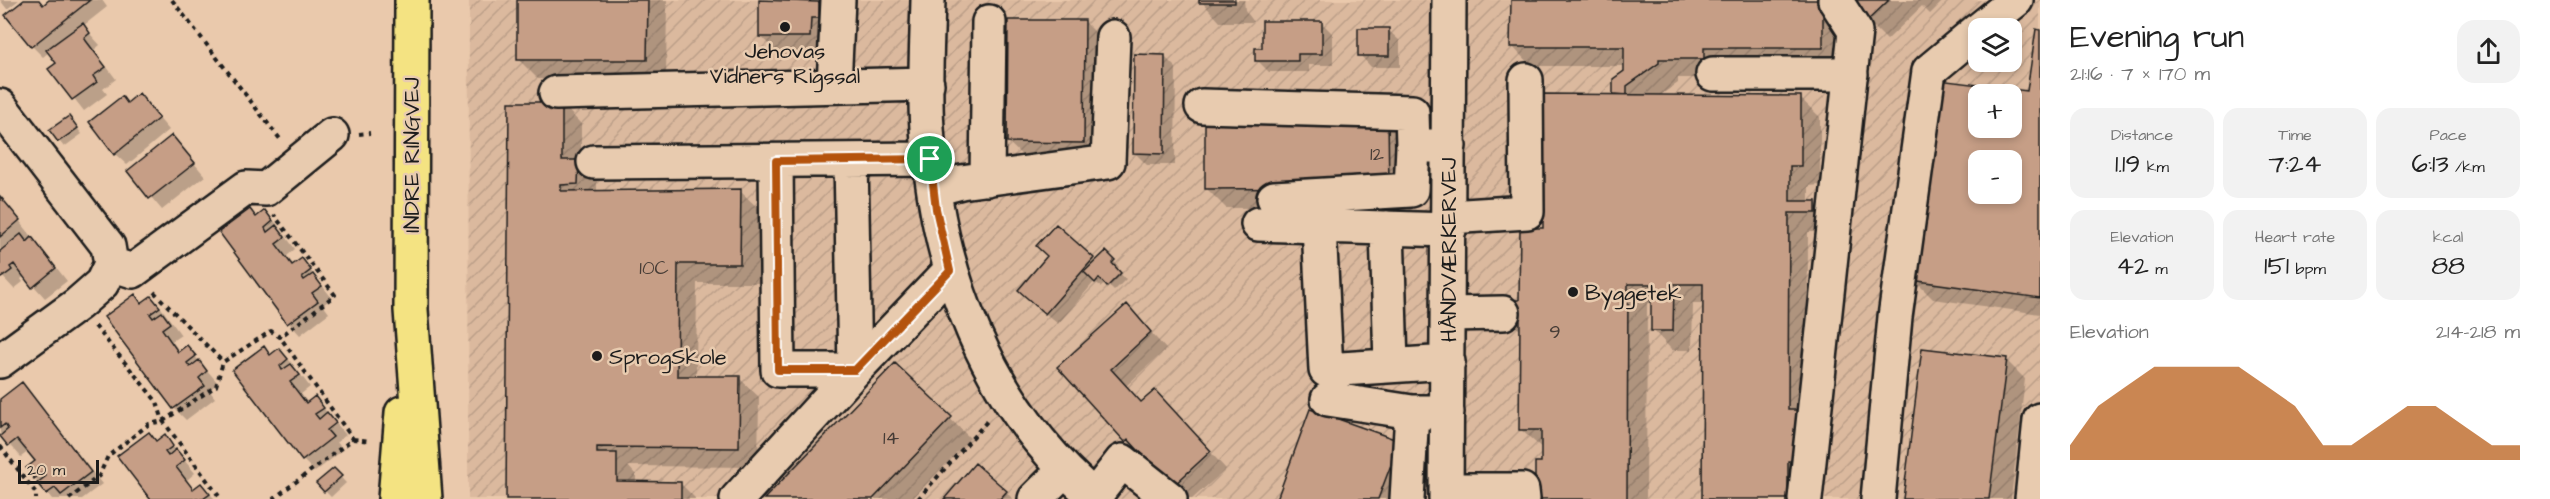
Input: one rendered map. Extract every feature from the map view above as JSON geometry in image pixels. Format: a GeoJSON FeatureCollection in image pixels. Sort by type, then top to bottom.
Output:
{"type":"FeatureCollection","features":[{"type":"Feature","properties":{"kind":"main road","name":"INDRE RINGVEJ"},"geometry":{"type":"LineString","coordinates":[[412,0],[411,309],[424,499]]}},
{"type":"Feature","properties":{"kind":"main road","name":"INDRE RINGVEJ"},"geometry":{"type":"LineString","coordinates":[[395,499],[411,309]]}},
{"type":"Feature","properties":{"kind":"street"},"geometry":{"type":"LineString","coordinates":[[834,87],[838,0]]}},
{"type":"Feature","properties":{"kind":"street"},"geometry":{"type":"LineString","coordinates":[[928,0],[927,127],[932,174],[950,271],[976,341],[1008,399],[1064,470],[1096,498],[1122,461],[1170,499]]}},
{"type":"Feature","properties":{"kind":"street","name":"HÅNDVÆRKERVEJ"},"geometry":{"type":"LineString","coordinates":[[1446,495],[1449,0]]}},
{"type":"Feature","properties":{"kind":"street"},"geometry":{"type":"LineString","coordinates":[[1805,499],[1855,31],[1835,0]]}},
{"type":"Feature","properties":{"kind":"street"},"geometry":{"type":"LineString","coordinates":[[1994,18],[2016,0]]}},
{"type":"Feature","properties":{"kind":"street"},"geometry":{"type":"LineString","coordinates":[[987,178],[989,22]]}},
{"type":"Feature","properties":{"kind":"street"},"geometry":{"type":"LineString","coordinates":[[594,162],[851,160],[932,174],[987,178],[1108,162],[1113,37]]}},
{"type":"Feature","properties":{"kind":"street"},"geometry":{"type":"LineString","coordinates":[[1878,499],[1895,317],[1929,70],[1968,39]]}},
{"type":"Feature","properties":{"kind":"street"},"geometry":{"type":"LineString","coordinates":[[1713,74],[1851,74]]}},
{"type":"Feature","properties":{"kind":"street"},"geometry":{"type":"LineString","coordinates":[[1202,106],[1412,112],[1411,190],[1266,211],[1319,226],[1387,228],[1449,224],[1527,212],[1526,80]]}},
{"type":"Feature","properties":{"kind":"street"},"geometry":{"type":"LineString","coordinates":[[556,93],[927,84]]}},
{"type":"Feature","properties":{"kind":"street"},"geometry":{"type":"LineString","coordinates":[[0,106],[122,267]]}},
{"type":"Feature","properties":{"kind":"street"},"geometry":{"type":"LineString","coordinates":[[0,361],[78,304],[122,267],[246,188],[266,189],[332,135]]}},
{"type":"Feature","properties":{"kind":"street"},"geometry":{"type":"LineString","coordinates":[[1413,146],[1449,146]]}},
{"type":"Feature","properties":{"kind":"street"},"geometry":{"type":"LineString","coordinates":[[851,160],[855,370]]}},
{"type":"Feature","properties":{"kind":"street"},"geometry":{"type":"LineString","coordinates":[[776,161],[778,370],[855,370]]}},
{"type":"Feature","properties":{"kind":"street"},"geometry":{"type":"LineString","coordinates":[[1319,226],[1326,370],[1448,362]]}},
{"type":"Feature","properties":{"kind":"street"},"geometry":{"type":"LineString","coordinates":[[1387,228],[1391,365]]}},
{"type":"Feature","properties":{"kind":"street"},"geometry":{"type":"LineString","coordinates":[[737,499],[855,370],[950,271]]}},
{"type":"Feature","properties":{"kind":"street"},"geometry":{"type":"LineString","coordinates":[[1448,314],[1503,314]]}},
{"type":"Feature","properties":{"kind":"street"},"geometry":{"type":"LineString","coordinates":[[1328,399],[1412,412],[1447,412]]}},
{"type":"Feature","properties":{"kind":"street"},"geometry":{"type":"LineString","coordinates":[[1407,499],[1412,412]]}},
{"type":"Feature","properties":{"kind":"street"},"geometry":{"type":"LineString","coordinates":[[2032,499],[2040,420]]}},
{"type":"Feature","properties":{"kind":"street"},"geometry":{"type":"LineString","coordinates":[[1035,499],[1064,470]]}},
{"type":"Feature","properties":{"kind":"street"},"geometry":{"type":"LineString","coordinates":[[1446,495],[1522,490],[1522,499]]}},
{"type":"Feature","properties":{"kind":"path"},"geometry":{"type":"LineString","coordinates":[[172,0],[298,162]]}},
{"type":"Feature","properties":{"kind":"path"},"geometry":{"type":"LineString","coordinates":[[266,189],[272,212],[335,295],[280,337]]}},
{"type":"Feature","properties":{"kind":"path"},"geometry":{"type":"LineString","coordinates":[[122,267],[223,362]]}},
{"type":"Feature","properties":{"kind":"path"},"geometry":{"type":"LineString","coordinates":[[78,304],[157,402],[163,421],[221,499]]}},
{"type":"Feature","properties":{"kind":"path"},"geometry":{"type":"LineString","coordinates":[[69,499],[99,476],[108,456],[149,424],[163,421],[216,386],[223,362],[271,331],[280,337],[353,439],[273,499]]}},
{"type":"Feature","properties":{"kind":"path"},"geometry":{"type":"LineString","coordinates":[[918,499],[1008,399]]}},
{"type":"Feature","properties":{"kind":"path"},"geometry":{"type":"LineString","coordinates":[[0,446],[36,493],[36,499]]}},
{"type":"Feature","properties":{"kind":"shaded area"},"geometry":{"type":"Polygon","coordinates":[[[469,0],[2040,0],[2040,499],[468,499],[469,0]]]}},
{"type":"Feature","properties":{"kind":"building"},"geometry":{"type":"Polygon","coordinates":[[[24,0],[39,0],[43,5],[49,0],[90,0],[31,47],[5,15],[24,0]]]}},
{"type":"Feature","properties":{"kind":"building"},"geometry":{"type":"Polygon","coordinates":[[[517,0],[648,0],[647,60],[517,60],[517,0]]]}},
{"type":"Feature","properties":{"kind":"building","name":"Jehovas Vidners Rigssal"},"geometry":{"type":"Polygon","coordinates":[[[759,0],[819,2],[819,18],[811,18],[810,37],[759,37],[759,0]]]}},
{"type":"Feature","properties":{"kind":"building"},"geometry":{"type":"Polygon","coordinates":[[[1199,0],[1235,0],[1235,3],[1199,3],[1199,0]]]}},
{"type":"Feature","properties":{"kind":"building"},"geometry":{"type":"Polygon","coordinates":[[[1511,0],[1823,0],[1823,48],[1704,48],[1704,59],[1659,59],[1659,63],[1627,86],[1627,95],[1613,94],[1613,79],[1624,71],[1624,47],[1510,47],[1511,0]]]}},
{"type":"Feature","properties":{"kind":"building"},"geometry":{"type":"Polygon","coordinates":[[[1845,0],[1889,0],[1866,22],[1845,0]]]}},
{"type":"Feature","properties":{"kind":"building"},"geometry":{"type":"Polygon","coordinates":[[[1008,20],[1085,20],[1084,143],[1007,142],[1008,20]]]}},
{"type":"Feature","properties":{"kind":"building"},"geometry":{"type":"Polygon","coordinates":[[[1262,21],[1322,21],[1322,54],[1298,54],[1298,61],[1255,61],[1255,48],[1262,48],[1262,21]]]}},
{"type":"Feature","properties":{"kind":"building"},"geometry":{"type":"Polygon","coordinates":[[[83,23],[90,33],[84,38],[106,67],[93,76],[97,82],[72,100],[48,69],[56,63],[46,50],[83,23]]]}},
{"type":"Feature","properties":{"kind":"building"},"geometry":{"type":"Polygon","coordinates":[[[1358,28],[1389,28],[1389,56],[1358,56],[1358,28]]]}},
{"type":"Feature","properties":{"kind":"building"},"geometry":{"type":"Polygon","coordinates":[[[2036,29],[2040,30],[2040,298],[1911,280],[1939,80],[1971,84],[1968,84],[1968,138],[2022,138],[2022,90],[2027,91],[2036,29]]]}},
{"type":"Feature","properties":{"kind":"building"},"geometry":{"type":"Polygon","coordinates":[[[1134,54],[1165,55],[1164,154],[1133,153],[1134,54]]]}},
{"type":"Feature","properties":{"kind":"building"},"geometry":{"type":"Polygon","coordinates":[[[139,93],[159,118],[114,155],[89,122],[122,96],[127,103],[139,93]]]}},
{"type":"Feature","properties":{"kind":"building","name":"Byggetek"},"geometry":{"type":"Polygon","coordinates":[[[1543,94],[1801,96],[1801,166],[1790,166],[1790,201],[1816,201],[1816,213],[1789,213],[1788,410],[1798,410],[1798,461],[1788,461],[1788,499],[1702,499],[1703,284],[1674,284],[1673,331],[1651,331],[1651,284],[1628,284],[1627,499],[1535,499],[1535,462],[1541,462],[1541,430],[1519,430],[1520,321],[1509,321],[1509,300],[1519,300],[1520,228],[1543,228],[1543,94]]]}},
{"type":"Feature","properties":{"kind":"building"},"geometry":{"type":"Polygon","coordinates":[[[509,102],[562,102],[562,160],[579,160],[578,184],[561,185],[561,191],[741,189],[740,264],[678,264],[677,376],[740,376],[739,448],[597,447],[597,453],[617,453],[617,481],[681,482],[681,499],[506,499],[509,102]]]}},
{"type":"Feature","properties":{"kind":"building"},"geometry":{"type":"Polygon","coordinates":[[[1205,114],[1388,117],[1389,188],[1205,189],[1205,114]]]}},
{"type":"Feature","properties":{"kind":"building"},"geometry":{"type":"Polygon","coordinates":[[[69,116],[78,128],[58,142],[49,130],[69,116]]]}},
{"type":"Feature","properties":{"kind":"building"},"geometry":{"type":"Polygon","coordinates":[[[172,135],[195,163],[149,199],[127,171],[172,135]]]}},
{"type":"Feature","properties":{"kind":"building"},"geometry":{"type":"Polygon","coordinates":[[[0,196],[20,220],[0,237],[0,196]]]}},
{"type":"Feature","properties":{"kind":"building"},"geometry":{"type":"Polygon","coordinates":[[[250,209],[256,217],[265,210],[273,221],[265,228],[267,232],[276,225],[285,237],[276,244],[292,265],[302,258],[311,270],[302,277],[304,280],[313,274],[322,286],[312,293],[318,301],[287,324],[219,232],[250,209]]]}},
{"type":"Feature","properties":{"kind":"building"},"geometry":{"type":"Polygon","coordinates":[[[1056,224],[1094,258],[1045,314],[1018,290],[1047,256],[1036,246],[1056,224]]]}},
{"type":"Feature","properties":{"kind":"building"},"geometry":{"type":"Polygon","coordinates":[[[21,234],[27,242],[32,237],[56,268],[32,288],[14,264],[10,267],[12,270],[0,277],[0,251],[21,234]]]}},
{"type":"Feature","properties":{"kind":"building"},"geometry":{"type":"Polygon","coordinates":[[[1106,251],[1115,260],[1112,263],[1121,273],[1107,287],[1099,278],[1095,283],[1084,272],[1106,251]]]}},
{"type":"Feature","properties":{"kind":"building"},"geometry":{"type":"Polygon","coordinates":[[[135,294],[141,303],[151,296],[160,307],[150,314],[153,318],[162,312],[170,323],[162,329],[178,352],[187,345],[196,356],[187,363],[190,367],[199,360],[207,371],[199,378],[205,386],[173,409],[104,317],[135,294]]]}},
{"type":"Feature","properties":{"kind":"building"},"geometry":{"type":"Polygon","coordinates":[[[1127,304],[1151,332],[1111,369],[1141,402],[1155,390],[1211,451],[1172,487],[1128,439],[1125,442],[1057,367],[1127,304]]]}},
{"type":"Feature","properties":{"kind":"building"},"geometry":{"type":"Polygon","coordinates":[[[264,346],[270,355],[279,348],[288,359],[280,366],[282,370],[291,364],[300,375],[290,382],[306,403],[315,396],[324,408],[315,414],[319,419],[327,412],[336,423],[327,430],[333,437],[302,461],[232,370],[264,346]]]}},
{"type":"Feature","properties":{"kind":"building"},"geometry":{"type":"Polygon","coordinates":[[[1922,348],[2007,358],[1989,499],[1903,499],[1922,348]]]}},
{"type":"Feature","properties":{"kind":"building"},"geometry":{"type":"Polygon","coordinates":[[[895,363],[952,417],[873,499],[764,499],[895,363]]]}},
{"type":"Feature","properties":{"kind":"building"},"geometry":{"type":"Polygon","coordinates":[[[22,382],[91,472],[61,495],[55,488],[46,494],[37,483],[46,476],[43,472],[34,479],[26,468],[35,461],[17,439],[8,446],[0,436],[8,429],[5,424],[0,428],[0,399],[22,382]]]}},
{"type":"Feature","properties":{"kind":"building"},"geometry":{"type":"Polygon","coordinates":[[[1310,409],[1400,441],[1378,499],[1277,499],[1310,409]]]}},
{"type":"Feature","properties":{"kind":"building"},"geometry":{"type":"Polygon","coordinates":[[[149,432],[156,441],[165,434],[173,446],[165,452],[168,456],[176,449],[185,460],[176,467],[193,489],[201,483],[210,494],[203,499],[150,499],[117,456],[149,432]]]}},
{"type":"Feature","properties":{"kind":"building"},"geometry":{"type":"Polygon","coordinates":[[[975,463],[1007,491],[1000,499],[944,499],[975,463]]]}},
{"type":"Feature","properties":{"kind":"building"},"geometry":{"type":"Polygon","coordinates":[[[334,468],[342,476],[324,492],[316,483],[334,468]]]}},
{"type":"Feature","properties":{"kind":"place","name":"Jehovas Vidners Rigssal"},"geometry":{"type":"Point","coordinates":[785,27]}},
{"type":"Feature","properties":{"kind":"place","name":"Byggetek"},"geometry":{"type":"Point","coordinates":[1573,292]}},
{"type":"Feature","properties":{"kind":"place","name":"SprogSkole"},"geometry":{"type":"Point","coordinates":[597,356]}},
{"type":"Feature","properties":{"kind":"route"},"geometry":{"type":"LineString","coordinates":[[930,159],[936,209],[950,271],[855,370],[778,370],[776,161],[930,159]]}}]}
